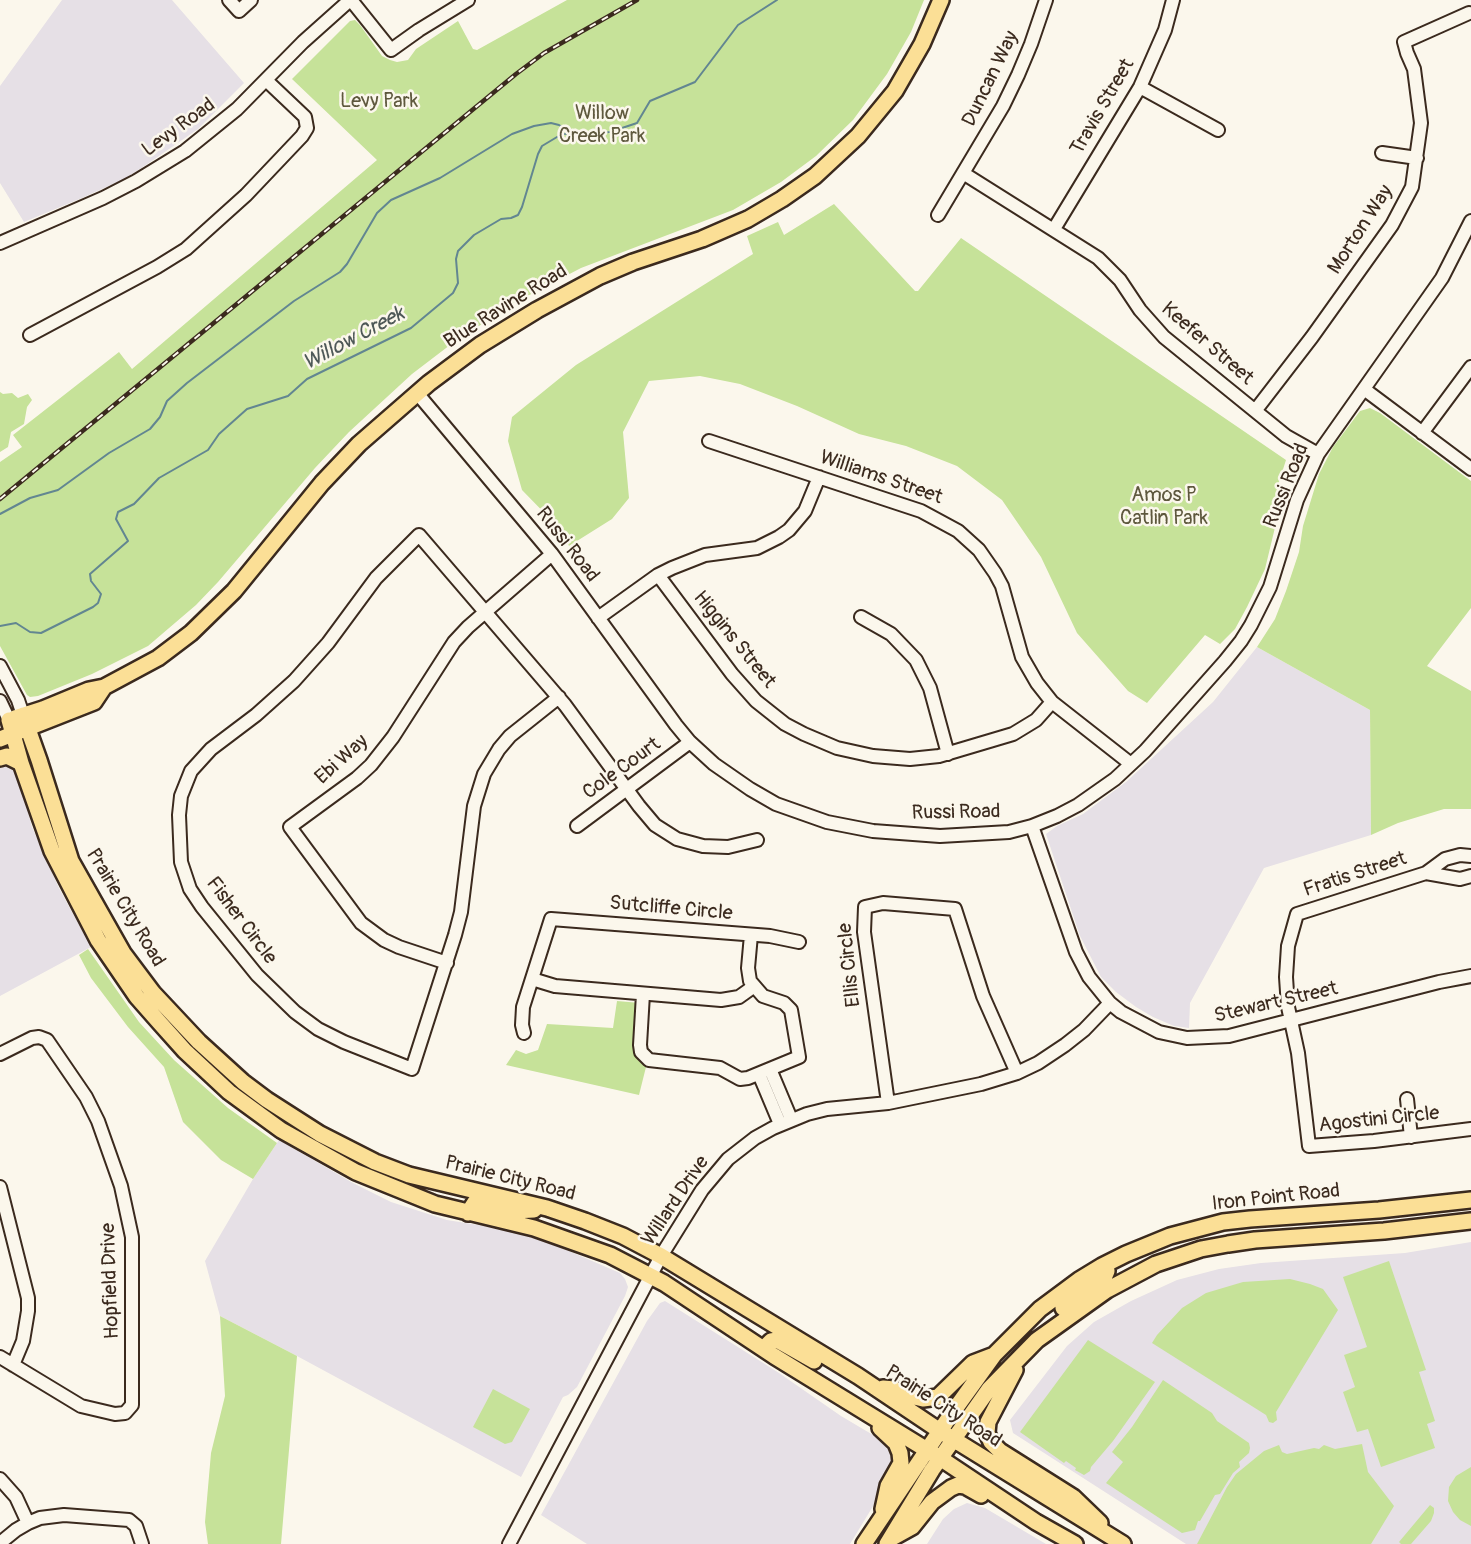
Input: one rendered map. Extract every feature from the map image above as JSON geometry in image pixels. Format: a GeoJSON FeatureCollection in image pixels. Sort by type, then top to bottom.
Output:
{"type":"FeatureCollection","features":[{"type":"Feature","properties":{"kind":"main road","name":"Blue Ravine Road"},"geometry":{"type":"LineString","coordinates":[[12,727],[94,702],[104,687],[158,657],[205,621],[264,556],[322,483],[359,444],[417,393],[480,345],[571,290],[633,262],[729,228],[765,210],[815,176],[858,136],[895,91],[922,44],[941,0]]}},
{"type":"Feature","properties":{"kind":"main road","name":"Prairie City Road"},"geometry":{"type":"LineString","coordinates":[[12,727],[21,762],[52,851],[63,877],[98,940],[137,997],[185,1051],[229,1092],[304,1145],[356,1172],[435,1204],[534,1228],[571,1240],[610,1255],[650,1276],[934,1454],[1036,1522],[1075,1544]]}},
{"type":"Feature","properties":{"kind":"main road","name":"Prairie City Road"},"geometry":{"type":"LineString","coordinates":[[12,727],[70,861],[123,953],[153,993],[219,1062],[243,1082],[293,1118],[375,1162],[419,1178],[545,1208],[614,1233],[661,1256],[1117,1540]]}},
{"type":"Feature","properties":{"kind":"main road"},"geometry":{"type":"LineString","coordinates":[[0,758],[7,756],[21,762]]}},
{"type":"Feature","properties":{"kind":"main road","name":"Iron Point Road"},"geometry":{"type":"LineString","coordinates":[[888,1542],[934,1454],[994,1355],[1020,1327],[1056,1296],[1106,1264],[1170,1236],[1223,1222],[1379,1210],[1471,1200]]}},
{"type":"Feature","properties":{"kind":"main road"},"geometry":{"type":"LineString","coordinates":[[468,1213],[475,1202],[513,1211],[527,1212],[545,1208]]}},
{"type":"Feature","properties":{"kind":"main road","name":"Iron Point Road"},"geometry":{"type":"LineString","coordinates":[[946,1435],[1032,1344],[1107,1290],[1156,1264],[1201,1249],[1255,1240],[1384,1231],[1471,1221]]}},
{"type":"Feature","properties":{"kind":"main road"},"geometry":{"type":"LineString","coordinates":[[1106,1264],[1105,1276],[1049,1318],[1042,1327],[988,1422],[987,1433],[991,1442],[1000,1451],[1073,1497],[1117,1540]]}},
{"type":"Feature","properties":{"kind":"main road"},"geometry":{"type":"LineString","coordinates":[[764,1348],[771,1341],[777,1340],[818,1363],[837,1364]]}},
{"type":"Feature","properties":{"kind":"main road"},"geometry":{"type":"LineString","coordinates":[[873,1387],[894,1389],[910,1396],[932,1399],[943,1394],[973,1363],[994,1355]]}},
{"type":"Feature","properties":{"kind":"main road"},"geometry":{"type":"LineString","coordinates":[[858,1407],[896,1443],[900,1453],[901,1464],[888,1486],[882,1517]]}},
{"type":"Feature","properties":{"kind":"main road","name":"Iron Point Road"},"geometry":{"type":"LineString","coordinates":[[864,1544],[882,1517],[934,1454]]}},
{"type":"Feature","properties":{"kind":"main road"},"geometry":{"type":"LineString","coordinates":[[888,1542],[912,1527],[938,1497],[958,1485],[965,1486],[1036,1522]]}},
{"type":"Feature","properties":{"kind":"street"},"geometry":{"type":"LineString","coordinates":[[229,0],[238,11],[251,0]]}},
{"type":"Feature","properties":{"kind":"street"},"geometry":{"type":"LineString","coordinates":[[351,0],[391,50],[468,0]]}},
{"type":"Feature","properties":{"kind":"street","name":"Levy Road"},"geometry":{"type":"LineString","coordinates":[[0,243],[102,198],[161,166],[215,128],[267,81],[303,42],[351,0]]}},
{"type":"Feature","properties":{"kind":"street","name":"Duncan Way"},"geometry":{"type":"LineString","coordinates":[[938,214],[1003,106],[1031,44],[1046,0]]}},
{"type":"Feature","properties":{"kind":"street","name":"Travis Street"},"geometry":{"type":"LineString","coordinates":[[1054,229],[1140,87],[1165,30],[1173,0]]}},
{"type":"Feature","properties":{"kind":"street"},"geometry":{"type":"LineString","coordinates":[[1465,0],[1470,15]]}},
{"type":"Feature","properties":{"kind":"street","name":"Morton Way"},"geometry":{"type":"LineString","coordinates":[[1255,411],[1312,337],[1392,225],[1412,187],[1418,158],[1421,123],[1414,69],[1404,42],[1470,15]]}},
{"type":"Feature","properties":{"kind":"street"},"geometry":{"type":"LineString","coordinates":[[30,335],[158,267],[186,249],[246,195],[302,136],[307,128],[305,117],[267,81]]}},
{"type":"Feature","properties":{"kind":"street"},"geometry":{"type":"LineString","coordinates":[[1140,87],[1218,130]]}},
{"type":"Feature","properties":{"kind":"street"},"geometry":{"type":"LineString","coordinates":[[1382,153],[1418,158]]}},
{"type":"Feature","properties":{"kind":"street","name":"Keefer Street"},"geometry":{"type":"LineString","coordinates":[[963,172],[1098,258],[1110,269],[1158,331],[1286,436],[1318,454]]}},
{"type":"Feature","properties":{"kind":"street","name":"Russi Road"},"geometry":{"type":"LineString","coordinates":[[417,393],[552,554],[690,742],[714,764],[750,789],[798,813],[827,822],[873,831],[940,836],[1009,832],[1032,826],[1078,805],[1115,779],[1131,765],[1225,661],[1251,625],[1270,587],[1297,500],[1318,454],[1442,278],[1471,221]]}},
{"type":"Feature","properties":{"kind":"street"},"geometry":{"type":"LineString","coordinates":[[1422,433],[1471,367]]}},
{"type":"Feature","properties":{"kind":"street"},"geometry":{"type":"LineString","coordinates":[[1364,389],[1471,469]]}},
{"type":"Feature","properties":{"kind":"street","name":"Williams Street"},"geometry":{"type":"LineString","coordinates":[[709,441],[946,522],[979,550],[995,573],[1002,586],[1022,657],[1037,683],[1052,702],[1131,765]]}},
{"type":"Feature","properties":{"kind":"street"},"geometry":{"type":"LineString","coordinates":[[598,618],[658,575],[698,557],[757,548],[779,537],[789,530],[805,511],[819,477]]}},
{"type":"Feature","properties":{"kind":"street","name":"Fisher Circle"},"geometry":{"type":"LineString","coordinates":[[559,697],[510,736],[499,748],[484,774],[474,806],[460,912],[447,963],[412,1070],[344,1042],[318,1029],[295,1012],[271,991],[195,898],[181,862],[180,805],[185,782],[199,759],[256,716],[294,681],[328,643],[376,578],[419,535],[559,697],[651,820],[677,839],[696,845],[716,848],[758,840]]}},
{"type":"Feature","properties":{"kind":"street","name":"Ebi Way"},"geometry":{"type":"LineString","coordinates":[[447,963],[399,947],[371,930],[351,910],[290,827],[357,778],[371,765],[393,737],[443,656],[468,627],[552,554]]}},
{"type":"Feature","properties":{"kind":"street","name":"Higgins Street"},"geometry":{"type":"LineString","coordinates":[[658,575],[741,686],[785,724],[817,741],[858,753],[910,759],[948,754],[1012,734],[1036,720],[1052,702]]}},
{"type":"Feature","properties":{"kind":"street"},"geometry":{"type":"LineString","coordinates":[[861,617],[891,634],[916,660],[930,688],[948,754]]}},
{"type":"Feature","properties":{"kind":"street"},"geometry":{"type":"LineString","coordinates":[[0,666],[18,700],[12,727]]}},
{"type":"Feature","properties":{"kind":"street"},"geometry":{"type":"LineString","coordinates":[[0,701],[12,727]]}},
{"type":"Feature","properties":{"kind":"street","name":"Cole Court"},"geometry":{"type":"LineString","coordinates":[[577,826],[690,742]]}},
{"type":"Feature","properties":{"kind":"street","name":"Stewart Street"},"geometry":{"type":"LineString","coordinates":[[1032,826],[1082,965],[1097,989],[1110,1003],[1127,1016],[1159,1032],[1187,1038],[1229,1036],[1438,982],[1471,976]]}},
{"type":"Feature","properties":{"kind":"street","name":"Fratis Street"},"geometry":{"type":"LineString","coordinates":[[1291,1020],[1286,989],[1286,964],[1288,946],[1297,914],[1426,873],[1445,859],[1460,855],[1471,856]]}},
{"type":"Feature","properties":{"kind":"street","name":"Fratis Street"},"geometry":{"type":"LineString","coordinates":[[1426,873],[1460,879],[1471,876]]}},
{"type":"Feature","properties":{"kind":"street","name":"Ellis Circle"},"geometry":{"type":"LineString","coordinates":[[888,1103],[864,932],[865,907],[883,903],[955,909],[983,996],[1017,1073]]}},
{"type":"Feature","properties":{"kind":"street","name":"Sutcliffe Circle"},"geometry":{"type":"LineString","coordinates":[[532,979],[551,919],[751,934],[748,968],[753,987]]}},
{"type":"Feature","properties":{"kind":"street"},"geometry":{"type":"LineString","coordinates":[[751,934],[799,942]]}},
{"type":"Feature","properties":{"kind":"street"},"geometry":{"type":"LineString","coordinates":[[524,1033],[521,1014],[532,979],[555,986],[727,1000],[744,994],[753,987],[763,996],[789,1007],[793,1016],[799,1057],[740,1079],[716,1068],[658,1063],[649,1060],[641,1052],[639,1045],[643,994]]}},
{"type":"Feature","properties":{"kind":"street","name":"Willard Drive"},"geometry":{"type":"LineString","coordinates":[[509,1544],[661,1256],[714,1174],[744,1146],[785,1122],[827,1110],[888,1103],[981,1084],[1017,1073],[1038,1063],[1065,1045],[1084,1030],[1110,1003]]}},
{"type":"Feature","properties":{"kind":"street","name":"Agostini Circle"},"geometry":{"type":"LineString","coordinates":[[1291,1020],[1298,1053],[1309,1146],[1471,1129]]}},
{"type":"Feature","properties":{"kind":"street","name":"Hopfield Drive"},"geometry":{"type":"LineString","coordinates":[[0,1054],[26,1040],[39,1036],[47,1040],[86,1097],[98,1121],[128,1211],[134,1255],[133,1397],[129,1410],[115,1414],[81,1406],[0,1356]]}},
{"type":"Feature","properties":{"kind":"street"},"geometry":{"type":"LineString","coordinates":[[764,1071],[785,1122]]}},
{"type":"Feature","properties":{"kind":"street"},"geometry":{"type":"LineString","coordinates":[[1407,1100],[1411,1137]]}},
{"type":"Feature","properties":{"kind":"street"},"geometry":{"type":"LineString","coordinates":[[0,1187],[28,1298],[23,1341],[13,1365]]}},
{"type":"Feature","properties":{"kind":"street"},"geometry":{"type":"LineString","coordinates":[[0,1479],[15,1497],[28,1522]]}},
{"type":"Feature","properties":{"kind":"street"},"geometry":{"type":"LineString","coordinates":[[0,1544],[28,1522],[64,1515],[129,1520],[136,1526],[142,1544]]}},
{"type":"Feature","properties":{"kind":"shaded area"},"geometry":{"type":"Polygon","coordinates":[[[62,0],[172,0],[244,83],[198,129],[143,167],[124,179],[24,222],[0,183],[0,86],[62,0]]]}},
{"type":"Feature","properties":{"kind":"shaded area"},"geometry":{"type":"Polygon","coordinates":[[[1257,647],[1370,710],[1371,835],[1264,868],[1190,1003],[1189,1028],[1174,1026],[1136,1007],[1101,977],[1080,936],[1046,834],[1057,826],[1083,814],[1126,782],[1213,702],[1257,647]]]}},
{"type":"Feature","properties":{"kind":"shaded area"},"geometry":{"type":"Polygon","coordinates":[[[0,760],[12,761],[18,774],[32,827],[59,888],[91,947],[0,996],[0,760]]]}},
{"type":"Feature","properties":{"kind":"shaded area"},"geometry":{"type":"Polygon","coordinates":[[[279,1140],[391,1202],[447,1220],[497,1228],[541,1239],[620,1273],[625,1279],[628,1287],[625,1296],[577,1387],[563,1397],[521,1477],[220,1316],[205,1261],[253,1179],[279,1140]]]}},
{"type":"Feature","properties":{"kind":"shaded area"},"geometry":{"type":"Polygon","coordinates":[[[1471,1242],[1471,1544],[1186,1544],[1013,1433],[1010,1420],[1067,1346],[1094,1322],[1131,1301],[1177,1280],[1219,1269],[1261,1263],[1405,1253],[1471,1242]]]}},
{"type":"Feature","properties":{"kind":"shaded area"},"geometry":{"type":"Polygon","coordinates":[[[665,1301],[896,1451],[895,1470],[850,1544],[587,1544],[541,1515],[647,1321],[660,1303],[665,1301]]]}},
{"type":"Feature","properties":{"kind":"shaded area"},"geometry":{"type":"Polygon","coordinates":[[[967,1503],[985,1508],[1046,1544],[927,1544],[943,1519],[954,1509],[967,1503]]]}},
{"type":"Feature","properties":{"kind":"green space","name":"Willow Creek Park"},"geometry":{"type":"Polygon","coordinates":[[[567,0],[924,0],[911,32],[887,74],[853,120],[816,156],[781,182],[733,210],[581,268],[514,303],[450,345],[412,374],[349,432],[315,468],[218,582],[196,605],[148,646],[92,674],[38,696],[27,695],[0,646],[0,462],[22,447],[13,435],[119,352],[132,369],[377,160],[292,79],[350,21],[355,20],[360,25],[382,56],[397,62],[408,60],[416,49],[458,21],[473,49],[477,50],[567,0]]]}},
{"type":"Feature","properties":{"kind":"green space","name":"Amos P Catlin Park"},"geometry":{"type":"Polygon","coordinates":[[[834,204],[915,291],[918,291],[961,238],[1286,460],[1277,488],[1285,495],[1265,569],[1235,629],[1220,644],[1205,635],[1147,703],[1128,691],[1077,633],[1041,557],[1002,500],[957,466],[906,446],[859,434],[740,384],[700,376],[649,381],[623,432],[629,498],[612,519],[569,546],[560,529],[522,490],[508,441],[512,417],[576,365],[753,254],[747,236],[778,222],[784,235],[834,204]]]}},
{"type":"Feature","properties":{"kind":"green space"},"geometry":{"type":"Polygon","coordinates":[[[0,392],[12,393],[18,398],[28,394],[32,400],[27,407],[24,424],[11,432],[8,447],[0,452],[0,392]]]}},
{"type":"Feature","properties":{"kind":"green space"},"geometry":{"type":"Polygon","coordinates":[[[1370,408],[1380,413],[1471,481],[1471,608],[1427,666],[1471,691],[1471,809],[1444,809],[1398,823],[1371,835],[1370,710],[1257,647],[1275,619],[1286,591],[1299,552],[1303,526],[1319,474],[1333,447],[1360,411],[1370,408]]]}},
{"type":"Feature","properties":{"kind":"green space"},"geometry":{"type":"Polygon","coordinates":[[[88,949],[139,1022],[174,1060],[228,1108],[277,1143],[253,1179],[221,1160],[183,1122],[164,1067],[128,1027],[91,978],[79,955],[88,949]]]}},
{"type":"Feature","properties":{"kind":"green space"},"geometry":{"type":"Polygon","coordinates":[[[617,1001],[640,1003],[641,1059],[646,1067],[639,1095],[506,1065],[516,1050],[526,1054],[538,1050],[547,1024],[613,1028],[617,1001]]]}},
{"type":"Feature","properties":{"kind":"green space"},"geometry":{"type":"Polygon","coordinates":[[[1389,1261],[1426,1370],[1419,1372],[1435,1421],[1427,1424],[1435,1448],[1381,1467],[1368,1429],[1357,1432],[1343,1392],[1355,1387],[1344,1355],[1367,1347],[1343,1277],[1389,1261]]]}},
{"type":"Feature","properties":{"kind":"green space"},"geometry":{"type":"Polygon","coordinates":[[[1290,1279],[1323,1289],[1338,1310],[1276,1412],[1277,1420],[1273,1423],[1269,1422],[1266,1415],[1152,1343],[1182,1308],[1206,1293],[1243,1282],[1290,1279]]]}},
{"type":"Feature","properties":{"kind":"green space"},"geometry":{"type":"Polygon","coordinates":[[[220,1316],[297,1356],[281,1544],[208,1544],[205,1522],[211,1453],[225,1396],[220,1316]]]}},
{"type":"Feature","properties":{"kind":"green space"},"geometry":{"type":"Polygon","coordinates":[[[1088,1340],[1155,1382],[1113,1441],[1090,1471],[1084,1475],[1020,1432],[1088,1340]]]}},
{"type":"Feature","properties":{"kind":"green space"},"geometry":{"type":"Polygon","coordinates":[[[1163,1380],[1212,1413],[1217,1421],[1249,1443],[1250,1448],[1249,1453],[1239,1462],[1240,1467],[1233,1473],[1220,1494],[1215,1495],[1198,1521],[1195,1530],[1182,1533],[1106,1483],[1123,1462],[1112,1452],[1132,1427],[1163,1380]]]}},
{"type":"Feature","properties":{"kind":"green space"},"geometry":{"type":"Polygon","coordinates":[[[493,1389],[530,1409],[512,1442],[505,1444],[473,1427],[493,1389]]]}},
{"type":"Feature","properties":{"kind":"green space"},"geometry":{"type":"Polygon","coordinates":[[[1362,1444],[1368,1472],[1394,1506],[1371,1544],[1197,1544],[1236,1474],[1264,1451],[1279,1445],[1282,1452],[1287,1454],[1319,1449],[1324,1445],[1335,1449],[1362,1444]]]}},
{"type":"Feature","properties":{"kind":"green space"},"geometry":{"type":"Polygon","coordinates":[[[1471,1467],[1471,1526],[1460,1520],[1448,1501],[1449,1487],[1456,1476],[1471,1467]]]}},
{"type":"Feature","properties":{"kind":"green space"},"geometry":{"type":"Polygon","coordinates":[[[1430,1505],[1434,1508],[1431,1521],[1411,1544],[1401,1544],[1399,1542],[1430,1505]]]}},
{"type":"Feature","properties":{"kind":"waterway","name":"Willow Creek"},"geometry":{"type":"LineString","coordinates":[[0,626],[16,623],[30,632],[41,633],[98,603],[101,594],[91,581],[90,574],[128,541],[116,519],[118,512],[134,504],[159,478],[208,450],[219,434],[247,409],[288,396],[307,379],[411,328],[453,293],[458,283],[456,259],[458,251],[474,235],[501,219],[518,215],[542,146],[562,134],[610,132],[637,123],[650,101],[695,82],[738,25],[777,0]]}},
{"type":"Feature","properties":{"kind":"waterway"},"geometry":{"type":"LineString","coordinates":[[0,514],[30,498],[58,490],[109,453],[150,429],[160,417],[167,401],[187,383],[294,301],[340,272],[377,213],[391,200],[440,178],[512,134],[551,123],[572,133]]}},
{"type":"Feature","properties":{"kind":"railway"},"geometry":{"type":"LineString","coordinates":[[0,499],[516,74],[544,53],[637,0]]}},
{"type":"Feature","properties":{"kind":"park label","name":"Levy Park"},"geometry":{"type":"Point","coordinates":[379,102]}}]}
